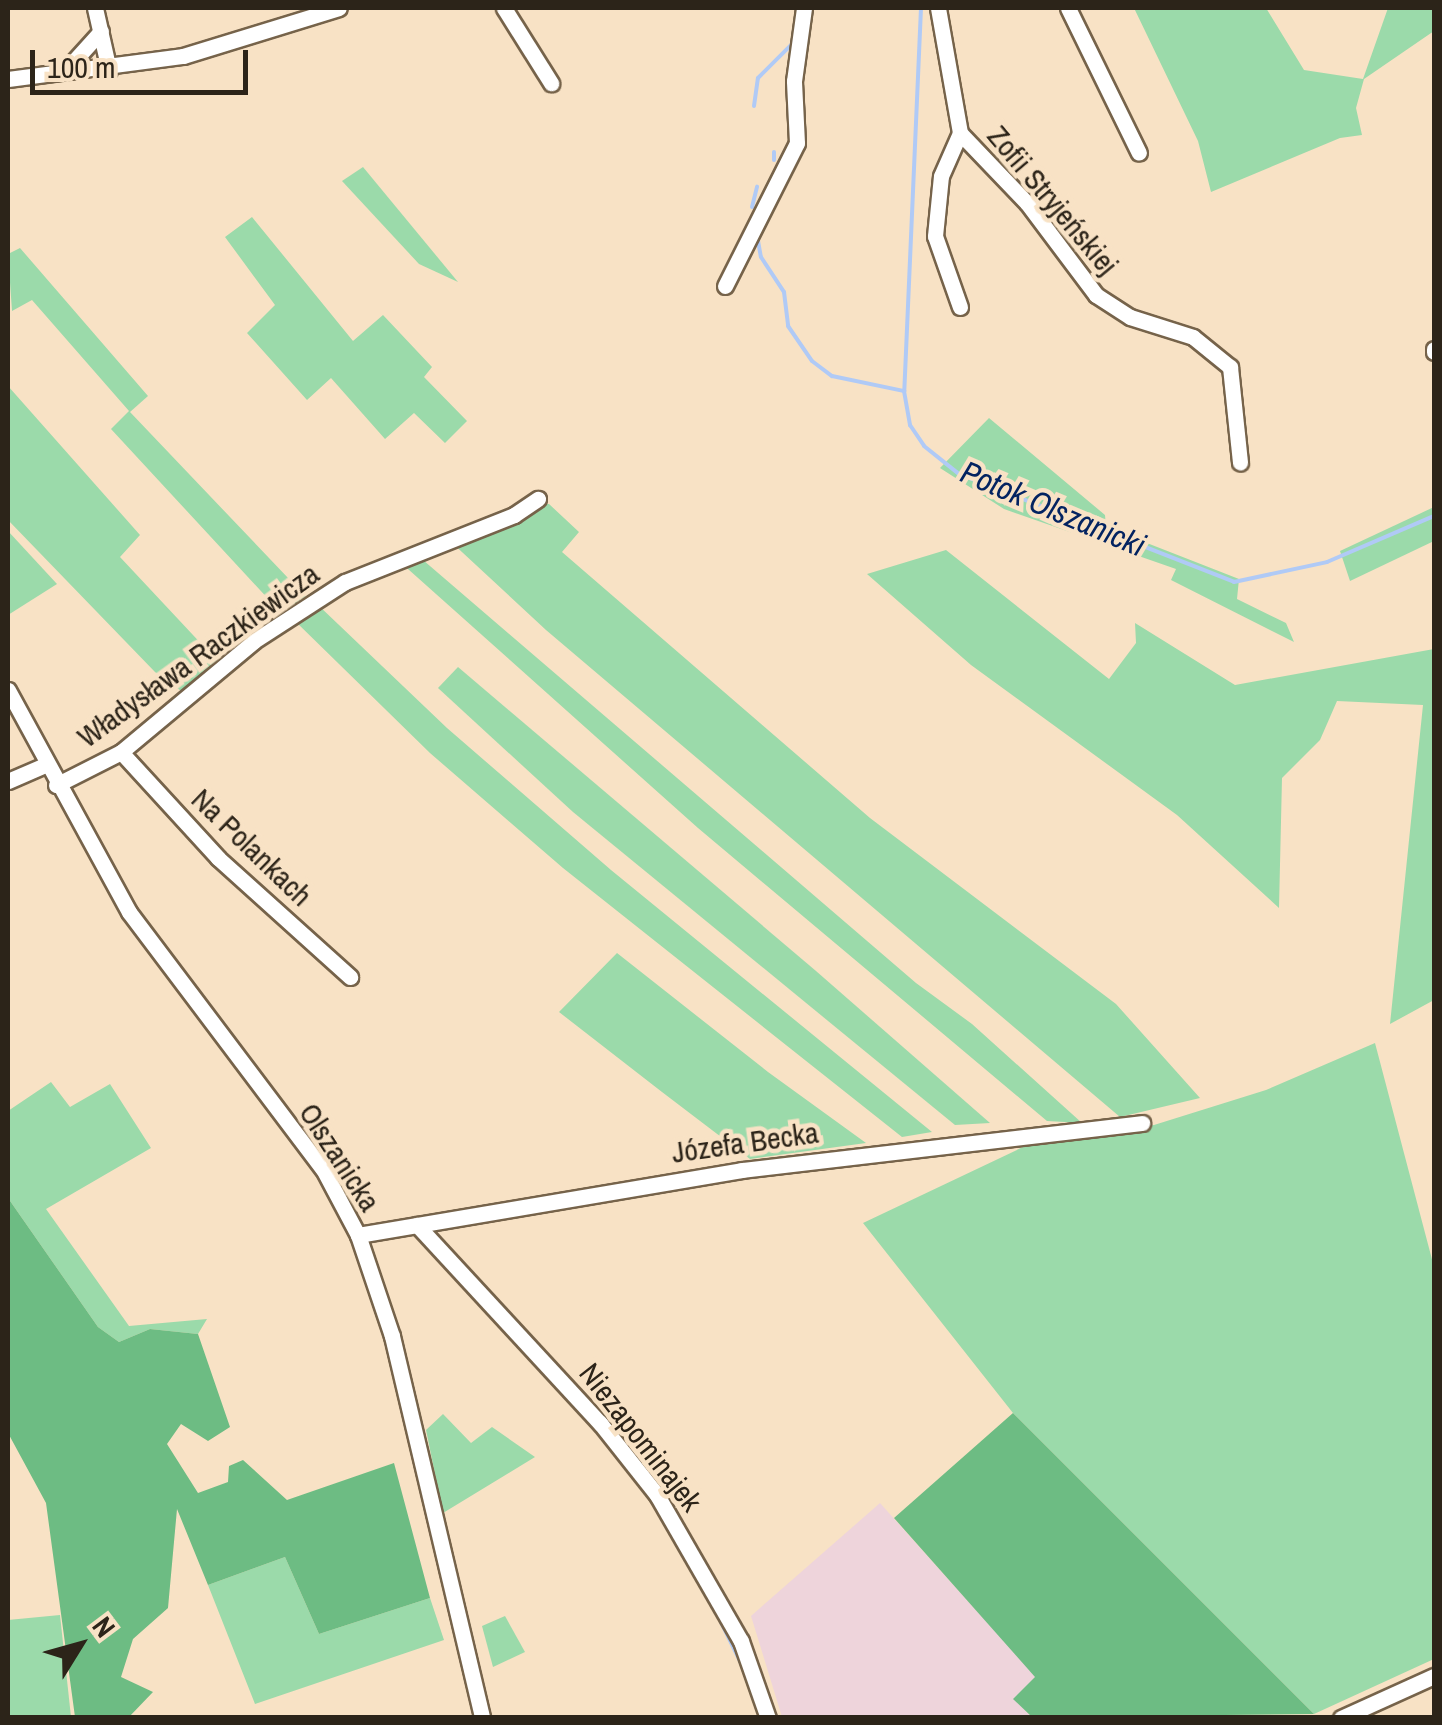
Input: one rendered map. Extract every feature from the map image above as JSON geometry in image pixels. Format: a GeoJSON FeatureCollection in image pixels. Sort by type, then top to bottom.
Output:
{"type":"FeatureCollection","features":[{"type":"Feature","properties":{"kind":"street"},"geometry":{"type":"LineString","coordinates":[[96,8],[109,70]]}},
{"type":"Feature","properties":{"kind":"street"},"geometry":{"type":"LineString","coordinates":[[8,80],[109,70],[183,56],[338,8]]}},
{"type":"Feature","properties":{"kind":"street"},"geometry":{"type":"LineString","coordinates":[[504,8],[551,83]]}},
{"type":"Feature","properties":{"kind":"street"},"geometry":{"type":"LineString","coordinates":[[725,286],[797,143],[794,81],[804,8]]}},
{"type":"Feature","properties":{"kind":"street","name":"Zofii Stryjeńskiej"},"geometry":{"type":"LineString","coordinates":[[938,8],[960,133],[1027,203],[1096,295],[1130,317],[1193,337],[1230,367],[1240,462]]}},
{"type":"Feature","properties":{"kind":"street"},"geometry":{"type":"LineString","coordinates":[[1068,8],[1139,152]]}},
{"type":"Feature","properties":{"kind":"street"},"geometry":{"type":"LineString","coordinates":[[64,72],[101,32]]}},
{"type":"Feature","properties":{"kind":"street","name":"Zofii Stryjeńskiej"},"geometry":{"type":"LineString","coordinates":[[960,133],[941,176],[935,236],[960,308]]}},
{"type":"Feature","properties":{"kind":"street","name":"Władysława Raczkiewicza"},"geometry":{"type":"LineString","coordinates":[[56,785],[122,752],[254,641],[345,582],[514,515],[538,498]]}},
{"type":"Feature","properties":{"kind":"street","name":"Olszanicka"},"geometry":{"type":"LineString","coordinates":[[8,690],[45,765],[136,924],[323,1170],[358,1235],[392,1336],[482,1718]]}},
{"type":"Feature","properties":{"kind":"street","name":"Na Polankach"},"geometry":{"type":"LineString","coordinates":[[122,752],[218,858],[350,977]]}},
{"type":"Feature","properties":{"kind":"street"},"geometry":{"type":"LineString","coordinates":[[8,780],[45,765]]}},
{"type":"Feature","properties":{"kind":"street","name":"Józefa Becka"},"geometry":{"type":"LineString","coordinates":[[358,1235],[742,1170],[1142,1122]]}},
{"type":"Feature","properties":{"kind":"street","name":"Niezapominajek"},"geometry":{"type":"LineString","coordinates":[[418,1225],[600,1423],[657,1495],[741,1641],[768,1718]]}},
{"type":"Feature","properties":{"kind":"street"},"geometry":{"type":"LineString","coordinates":[[1340,1718],[1434,1676]]}},
{"type":"Feature","properties":{"kind":"shaded area"},"geometry":{"type":"Polygon","coordinates":[[[880,1503],[1036,1677],[1014,1699],[1032,1717],[782,1717],[751,1616],[880,1503]]]}},
{"type":"Feature","properties":{"kind":"green space"},"geometry":{"type":"Polygon","coordinates":[[[1134,8],[1266,8],[1304,70],[1363,79],[1388,8],[1434,8],[1434,31],[1364,79],[1356,108],[1362,135],[1340,138],[1211,192],[1198,141],[1134,8]]]}},
{"type":"Feature","properties":{"kind":"green space"},"geometry":{"type":"Polygon","coordinates":[[[363,167],[458,282],[419,264],[342,181],[363,167]]]}},
{"type":"Feature","properties":{"kind":"green space"},"geometry":{"type":"Polygon","coordinates":[[[252,217],[353,341],[383,315],[432,367],[424,377],[467,421],[445,443],[414,413],[385,439],[331,378],[307,400],[247,333],[275,305],[225,237],[252,217]]]}},
{"type":"Feature","properties":{"kind":"green space"},"geometry":{"type":"Polygon","coordinates":[[[20,248],[148,396],[130,412],[309,600],[284,616],[111,429],[129,411],[32,300],[12,311],[8,254],[20,248]]]}},
{"type":"Feature","properties":{"kind":"green space"},"geometry":{"type":"Polygon","coordinates":[[[8,386],[140,535],[120,557],[222,666],[188,696],[155,672],[8,520],[8,386]]]}},
{"type":"Feature","properties":{"kind":"green space"},"geometry":{"type":"Polygon","coordinates":[[[989,418],[1105,515],[1106,527],[1239,579],[1237,599],[1286,623],[1294,642],[1171,580],[1176,569],[1004,509],[940,468],[989,418]]]}},
{"type":"Feature","properties":{"kind":"green space"},"geometry":{"type":"Polygon","coordinates":[[[539,504],[549,504],[579,532],[562,552],[870,818],[1116,1004],[1200,1098],[1120,1117],[546,630],[449,540],[539,504]]]}},
{"type":"Feature","properties":{"kind":"green space"},"geometry":{"type":"Polygon","coordinates":[[[1434,507],[1434,541],[1350,581],[1340,551],[1434,507]]]}},
{"type":"Feature","properties":{"kind":"green space"},"geometry":{"type":"Polygon","coordinates":[[[8,531],[57,584],[8,615],[8,531]]]}},
{"type":"Feature","properties":{"kind":"green space"},"geometry":{"type":"Polygon","coordinates":[[[946,550],[1109,679],[1136,643],[1135,623],[1235,685],[1434,649],[1434,1000],[1390,1024],[1423,705],[1337,701],[1320,740],[1282,778],[1279,908],[1177,815],[971,665],[867,574],[946,550]]]}},
{"type":"Feature","properties":{"kind":"green space"},"geometry":{"type":"Polygon","coordinates":[[[416,554],[916,983],[972,1024],[1082,1123],[1047,1121],[698,828],[399,561],[416,554]]]}},
{"type":"Feature","properties":{"kind":"green space"},"geometry":{"type":"Polygon","coordinates":[[[317,604],[447,728],[611,870],[932,1132],[902,1137],[563,868],[430,753],[294,620],[317,604]]]}},
{"type":"Feature","properties":{"kind":"green space"},"geometry":{"type":"Polygon","coordinates":[[[458,667],[990,1123],[955,1125],[573,812],[438,688],[458,667]]]}},
{"type":"Feature","properties":{"kind":"green space"},"geometry":{"type":"Polygon","coordinates":[[[617,953],[768,1072],[866,1143],[750,1159],[662,1092],[559,1012],[617,953]]]}},
{"type":"Feature","properties":{"kind":"green space"},"geometry":{"type":"Polygon","coordinates":[[[1375,1043],[1434,1267],[1434,1659],[1314,1714],[1013,1413],[863,1223],[1042,1138],[1154,1125],[1266,1090],[1375,1043]]]}},
{"type":"Feature","properties":{"kind":"green space"},"geometry":{"type":"Polygon","coordinates":[[[51,1082],[70,1107],[110,1084],[151,1148],[46,1209],[129,1326],[207,1319],[198,1334],[150,1329],[119,1342],[98,1327],[8,1198],[8,1111],[51,1082]]]}},
{"type":"Feature","properties":{"kind":"green space"},"geometry":{"type":"Polygon","coordinates":[[[8,1198],[98,1327],[119,1342],[150,1329],[198,1334],[230,1427],[208,1441],[181,1424],[167,1444],[198,1493],[228,1482],[229,1466],[243,1460],[287,1500],[394,1463],[430,1598],[319,1634],[285,1557],[208,1585],[177,1509],[168,1608],[133,1639],[121,1677],[153,1692],[129,1717],[75,1717],[46,1503],[8,1433],[8,1198]]]}},
{"type":"Feature","properties":{"kind":"green space"},"geometry":{"type":"Polygon","coordinates":[[[1013,1413],[1314,1714],[1032,1717],[1013,1699],[1035,1677],[894,1518],[1013,1413]]]}},
{"type":"Feature","properties":{"kind":"green space"},"geometry":{"type":"Polygon","coordinates":[[[443,1414],[471,1443],[492,1427],[535,1457],[443,1513],[426,1430],[443,1414]]]}},
{"type":"Feature","properties":{"kind":"green space"},"geometry":{"type":"Polygon","coordinates":[[[285,1557],[319,1634],[430,1598],[444,1640],[255,1704],[208,1585],[285,1557]]]}},
{"type":"Feature","properties":{"kind":"green space"},"geometry":{"type":"Polygon","coordinates":[[[60,1615],[71,1717],[8,1717],[8,1620],[60,1615]]]}},
{"type":"Feature","properties":{"kind":"green space"},"geometry":{"type":"Polygon","coordinates":[[[505,1616],[525,1652],[493,1667],[482,1626],[505,1616]]]}},
{"type":"Feature","properties":{"kind":"waterway","name":"Potok Olszanicki"},"geometry":{"type":"LineString","coordinates":[[921,8],[904,391],[910,425],[924,446],[959,474],[1234,582],[1327,562],[1434,516]]}},
{"type":"Feature","properties":{"kind":"waterway"},"geometry":{"type":"LineString","coordinates":[[754,106],[758,78],[793,43]]}},
{"type":"Feature","properties":{"kind":"waterway"},"geometry":{"type":"LineString","coordinates":[[774,152],[774,160]]}},
{"type":"Feature","properties":{"kind":"waterway"},"geometry":{"type":"LineString","coordinates":[[752,207],[757,187]]}},
{"type":"Feature","properties":{"kind":"waterway"},"geometry":{"type":"LineString","coordinates":[[757,235],[761,257],[784,292],[788,326],[812,361],[832,376],[904,391]]}},
{"type":"Feature","properties":{"kind":"waterway"},"geometry":{"type":"LineString","coordinates":[[721,1622],[741,1663]]}}]}
